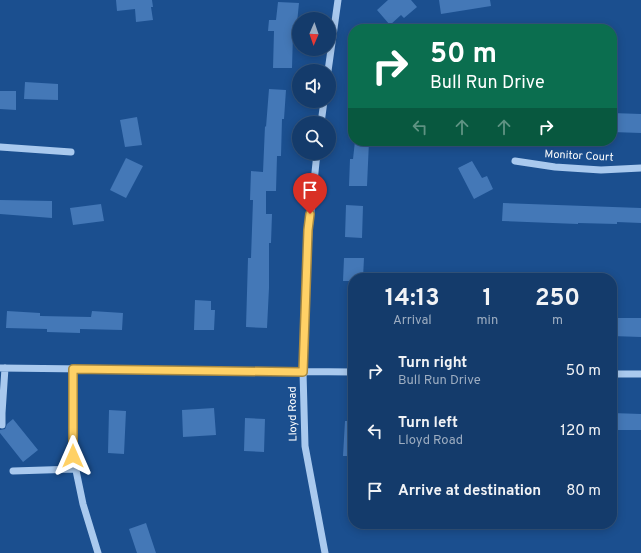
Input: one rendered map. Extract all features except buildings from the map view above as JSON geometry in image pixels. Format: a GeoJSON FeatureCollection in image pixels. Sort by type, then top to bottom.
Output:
{"type":"FeatureCollection","features":[{"type":"Feature","properties":{"kind":"street"},"geometry":{"type":"LineString","coordinates":[[329,64],[338,0]]}},
{"type":"Feature","properties":{"kind":"street"},"geometry":{"type":"LineString","coordinates":[[0,147],[71,152]]}},
{"type":"Feature","properties":{"kind":"street","name":"Lloyd Road"},"geometry":{"type":"LineString","coordinates":[[316,160],[308,230],[303,372],[305,446],[325,553]]}},
{"type":"Feature","properties":{"kind":"street","name":"Monitor Court"},"geometry":{"type":"LineString","coordinates":[[515,162],[555,167],[601,170],[641,168]]}},
{"type":"Feature","properties":{"kind":"street"},"geometry":{"type":"LineString","coordinates":[[2,425],[3,368],[348,372]]}},
{"type":"Feature","properties":{"kind":"street"},"geometry":{"type":"LineString","coordinates":[[73,369],[73,456],[83,504],[98,553]]}},
{"type":"Feature","properties":{"kind":"street"},"geometry":{"type":"LineString","coordinates":[[617,374],[641,374]]}},
{"type":"Feature","properties":{"kind":"street"},"geometry":{"type":"LineString","coordinates":[[13,471],[76,469]]}},
{"type":"Feature","properties":{"kind":"route"},"geometry":{"type":"LineString","coordinates":[[73,456],[73,369],[303,372],[308,230],[310,214]]}}]}
